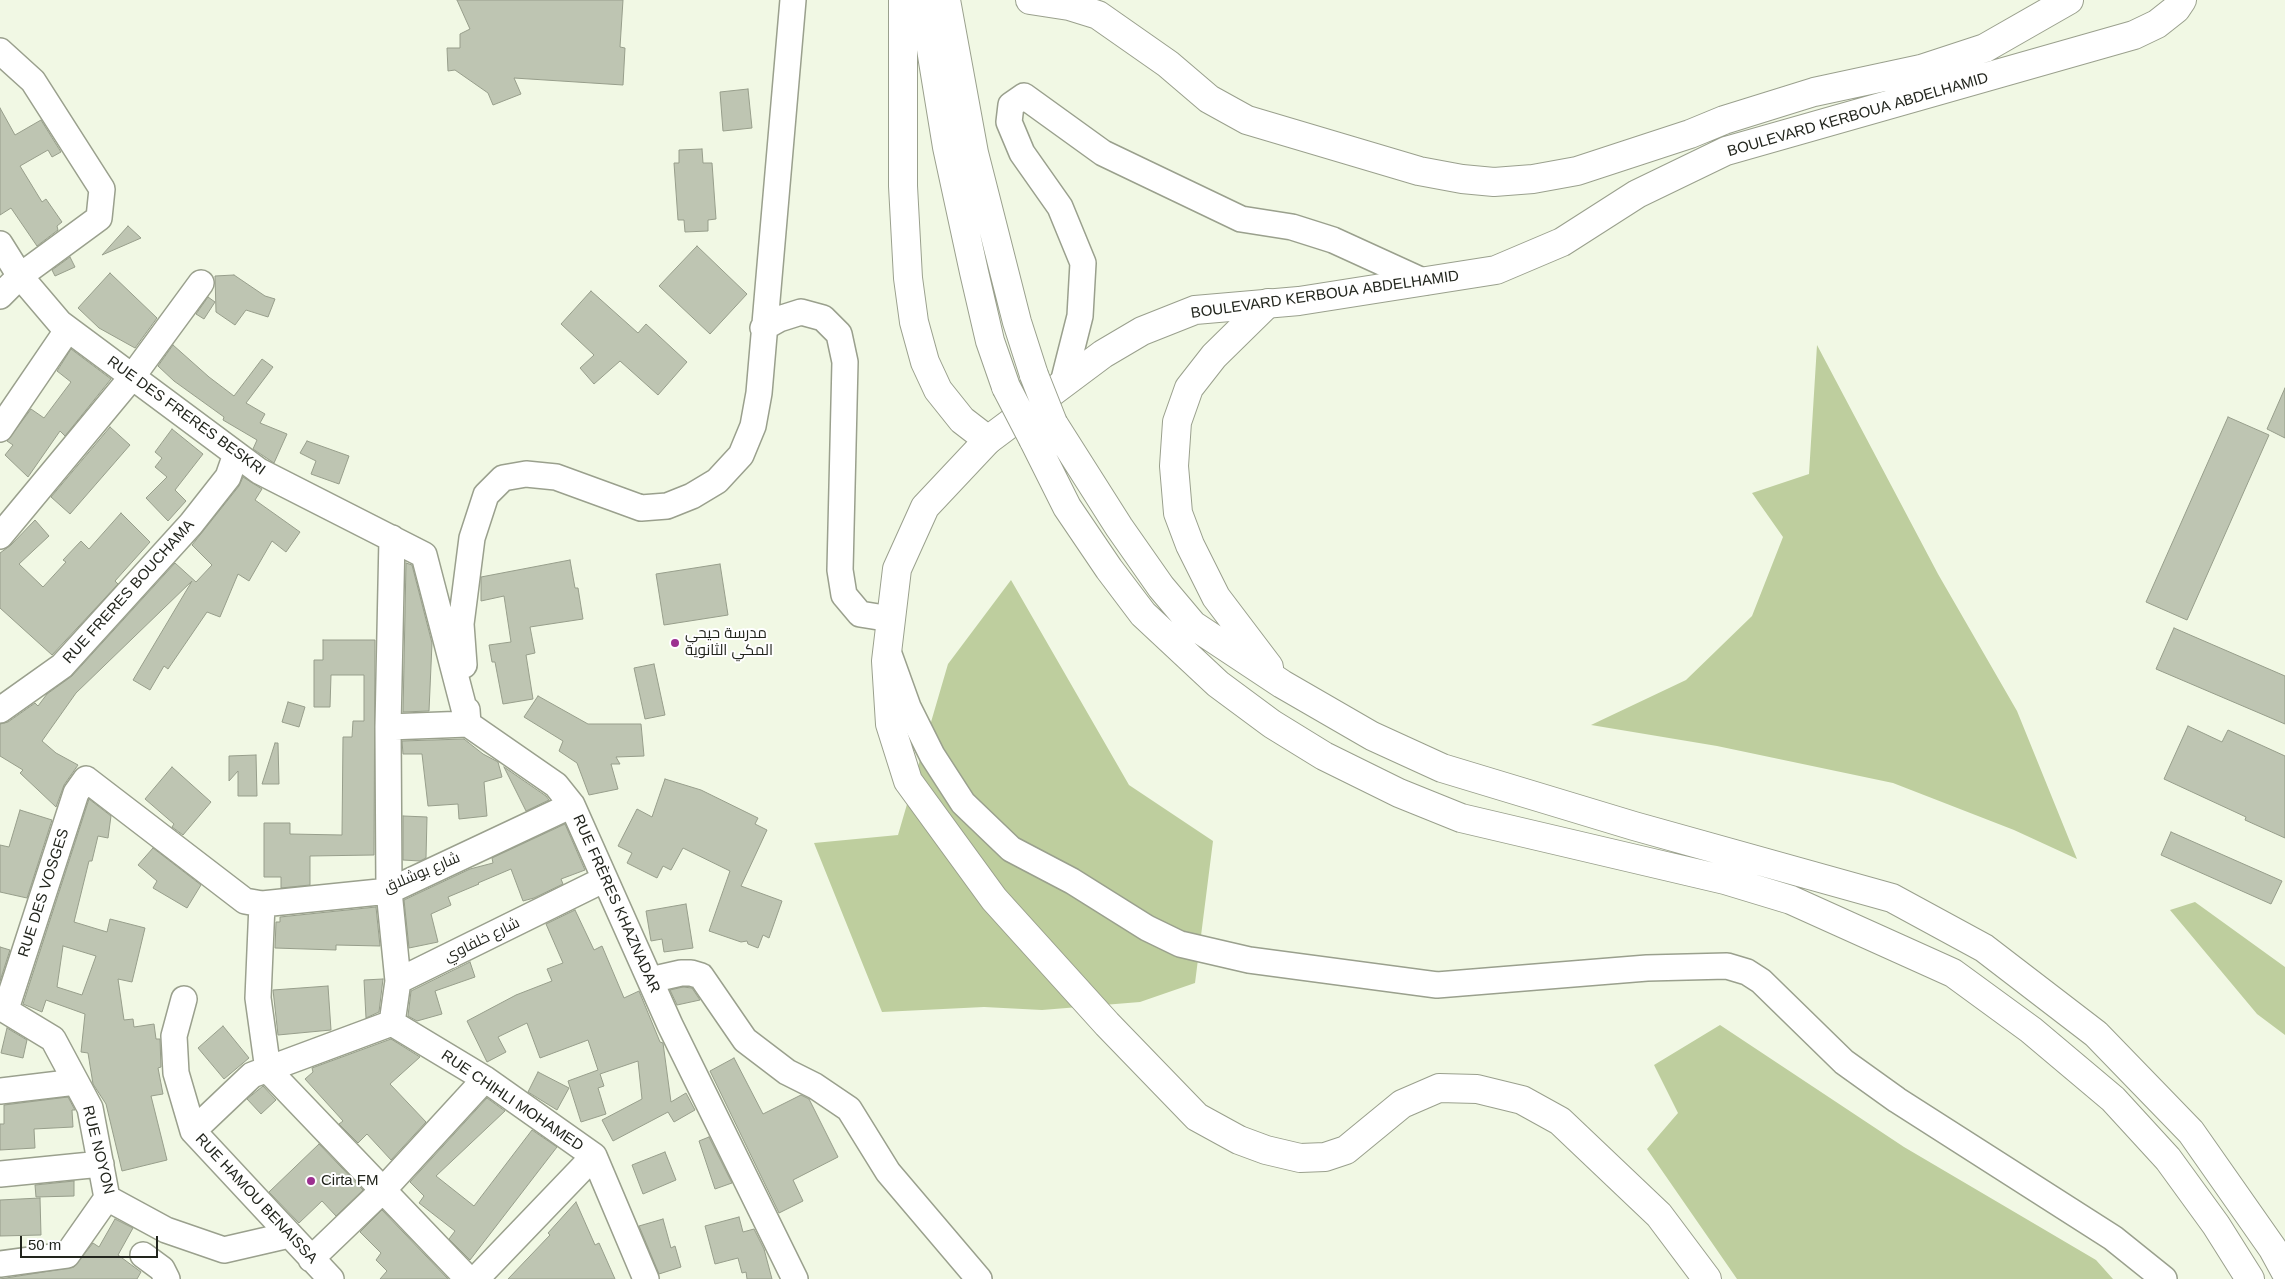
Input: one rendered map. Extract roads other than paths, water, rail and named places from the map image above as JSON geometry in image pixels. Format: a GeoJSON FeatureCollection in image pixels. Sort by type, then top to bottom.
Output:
{"type":"FeatureCollection","features":[{"type":"Feature","properties":{"kind":"main road"},"geometry":{"type":"LineString","coordinates":[[903,0],[903,186],[908,278],[914,322],[925,362],[938,390],[962,420],[988,440]]}},
{"type":"Feature","properties":{"kind":"main road"},"geometry":{"type":"LineString","coordinates":[[923,0],[947,147],[990,340],[1006,387],[1119,527],[1161,587],[1193,625],[1282,684],[1372,736],[1442,768],[1892,898],[1984,948],[2096,1034],[2191,1132],[2273,1248],[2285,1271]]}},
{"type":"Feature","properties":{"kind":"main road"},"geometry":{"type":"LineString","coordinates":[[946,0],[974,153],[1014,313],[1034,375],[1043,431],[1068,506],[1108,570],[1143,614],[1218,684],[1272,724],[1332,760],[1399,792],[1461,818],[1725,880],[1791,900],[1953,973],[2031,1030],[2113,1099],[2168,1159],[2216,1225],[2250,1279]]}},
{"type":"Feature","properties":{"kind":"main road"},"geometry":{"type":"LineString","coordinates":[[1030,0],[1069,6],[1098,15],[1168,64],[1209,99],[1247,120],[1419,170],[1462,179],[1494,182],[1533,179],[1577,171],[1690,134],[1724,120],[1814,92],[1920,70],[1985,48],[2069,0]]}},
{"type":"Feature","properties":{"kind":"main road","name":"BOULEVARD KERBOUA ABDELHAMID"},"geometry":{"type":"LineString","coordinates":[[1707,1279],[1659,1215],[1560,1121],[1522,1100],[1477,1089],[1439,1088],[1402,1104],[1346,1150],[1325,1157],[1300,1158],[1266,1150],[1239,1140],[1197,1117],[1107,1024],[994,899],[908,780],[890,724],[888,650],[897,570],[924,507],[988,440],[1103,354],[1142,331],[1195,310],[1299,301],[1496,270],[1562,242],[1637,194],[1726,151],[2038,64],[2134,35],[2156,24],[2176,9],[2182,0]]}},
{"type":"Feature","properties":{"kind":"main road"},"geometry":{"type":"LineString","coordinates":[[1690,134],[1701,145],[1704,157],[1701,163]]}},
{"type":"Feature","properties":{"kind":"main road"},"geometry":{"type":"LineString","coordinates":[[1268,303],[1214,356],[1189,388],[1177,422],[1174,466],[1178,513],[1190,545],[1216,597],[1282,684]]}},
{"type":"Feature","properties":{"kind":"street"},"geometry":{"type":"LineString","coordinates":[[388,727],[468,724],[461,624],[472,538],[478,513],[486,496],[503,478],[526,474],[556,476],[641,508],[667,506],[717,481],[740,455],[753,426],[759,393],[763,328],[793,0]]}},
{"type":"Feature","properties":{"kind":"street"},"geometry":{"type":"LineString","coordinates":[[0,51],[33,80],[102,189],[99,218],[20,276],[0,296]]}},
{"type":"Feature","properties":{"kind":"street"},"geometry":{"type":"LineString","coordinates":[[1063,383],[1080,316],[1083,262],[1060,207],[1022,153],[1009,122],[1011,105],[1024,96],[1103,153],[1241,219],[1292,227],[1333,240],[1424,282]]}},
{"type":"Feature","properties":{"kind":"street","name":"RUE DES FRERES BESKRI"},"geometry":{"type":"LineString","coordinates":[[0,244],[20,276],[60,323],[259,471],[424,555],[468,724]]}},
{"type":"Feature","properties":{"kind":"street"},"geometry":{"type":"LineString","coordinates":[[0,536],[132,377],[201,283]]}},
{"type":"Feature","properties":{"kind":"street"},"geometry":{"type":"LineString","coordinates":[[763,328],[779,319],[801,312],[823,318],[839,334],[845,362],[840,570],[844,595],[860,614],[891,619]]}},
{"type":"Feature","properties":{"kind":"street"},"geometry":{"type":"LineString","coordinates":[[0,429],[68,329]]}},
{"type":"Feature","properties":{"kind":"street","name":"RUE FRERES BOUCHAMA"},"geometry":{"type":"LineString","coordinates":[[0,710],[62,666],[191,524],[228,476],[236,454]]}},
{"type":"Feature","properties":{"kind":"street"},"geometry":{"type":"LineString","coordinates":[[194,1131],[252,1075],[392,1023],[398,981],[389,891],[388,727],[392,538]]}},
{"type":"Feature","properties":{"kind":"street"},"geometry":{"type":"LineString","coordinates":[[888,650],[908,707],[932,755],[963,803],[1011,849],[1072,881],[1146,928],[1180,944],[1249,960],[1437,985],[1647,968],[1727,966],[1747,972],[1760,981],[1844,1062],[1897,1100],[2113,1238],[2164,1279]]}},
{"type":"Feature","properties":{"kind":"street","name":"RUE FRÈRES KHAZNADAR"},"geometry":{"type":"LineString","coordinates":[[468,724],[556,785],[572,805],[650,980],[795,1279]]}},
{"type":"Feature","properties":{"kind":"street","name":"RUE DES VOSGES"},"geometry":{"type":"LineString","coordinates":[[3,1008],[76,792],[86,778],[246,901],[262,904]]}},
{"type":"Feature","properties":{"kind":"street","name":"شارع بوشلاق"},"geometry":{"type":"LineString","coordinates":[[262,904],[389,891],[572,805]]}},
{"type":"Feature","properties":{"kind":"street","name":"شارع خلفاوي"},"geometry":{"type":"LineString","coordinates":[[398,981],[605,879]]}},
{"type":"Feature","properties":{"kind":"street"},"geometry":{"type":"LineString","coordinates":[[262,904],[258,998],[268,1070],[468,1279]]}},
{"type":"Feature","properties":{"kind":"street"},"geometry":{"type":"LineString","coordinates":[[650,980],[681,973],[701,976],[744,1040],[787,1072],[815,1086],[849,1109],[888,1172],[979,1279]]}},
{"type":"Feature","properties":{"kind":"street","name":"RUE HAMOU BENAISSA"},"geometry":{"type":"LineString","coordinates":[[184,999],[174,1036],[176,1073],[194,1131],[331,1279]]}},
{"type":"Feature","properties":{"kind":"street","name":"RUE NOYON"},"geometry":{"type":"LineString","coordinates":[[3,1008],[53,1038],[90,1108],[107,1198],[166,1230],[224,1250],[289,1235]]}},
{"type":"Feature","properties":{"kind":"street","name":"RUE CHIHLI MOHAMED"},"geometry":{"type":"LineString","coordinates":[[392,1023],[485,1079],[594,1156],[646,1279]]}},
{"type":"Feature","properties":{"kind":"street"},"geometry":{"type":"LineString","coordinates":[[311,1259],[383,1190],[485,1079]]}},
{"type":"Feature","properties":{"kind":"street"},"geometry":{"type":"LineString","coordinates":[[0,1091],[76,1082]]}},
{"type":"Feature","properties":{"kind":"street"},"geometry":{"type":"LineString","coordinates":[[476,1279],[594,1156]]}},
{"type":"Feature","properties":{"kind":"street"},"geometry":{"type":"LineString","coordinates":[[0,1174],[101,1164]]}},
{"type":"Feature","properties":{"kind":"street"},"geometry":{"type":"LineString","coordinates":[[0,1264],[67,1255],[107,1198]]}},
{"type":"Feature","properties":{"kind":"street"},"geometry":{"type":"LineString","coordinates":[[143,1255],[162,1269],[166,1279]]}},
{"type":"Feature","properties":{"kind":"place","name":"مدرسة حيحي المكي الثانوية"},"geometry":{"type":"Point","coordinates":[675,643]}},
{"type":"Feature","properties":{"kind":"place","name":"Cirta FM"},"geometry":{"type":"Point","coordinates":[311,1181]}}]}
